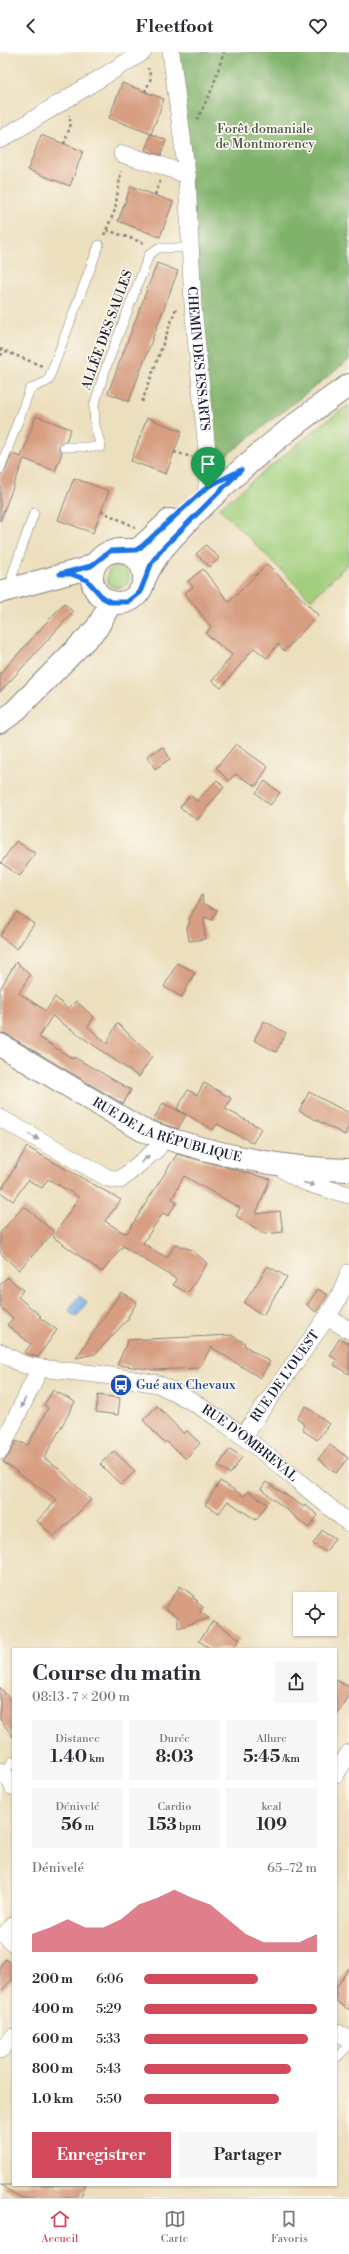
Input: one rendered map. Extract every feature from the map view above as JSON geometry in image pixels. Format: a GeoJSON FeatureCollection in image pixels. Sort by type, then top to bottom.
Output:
{"type":"FeatureCollection","features":[{"type":"Feature","properties":{"kind":"main road"},"geometry":{"type":"LineString","coordinates":[[7,590],[60,574],[84,569],[96,563],[103,555],[118,550],[136,550],[241,470],[315,409],[349,385]]}},
{"type":"Feature","properties":{"kind":"main road"},"geometry":{"type":"LineString","coordinates":[[60,574],[76,575],[87,580],[103,598],[111,602],[119,603],[134,598],[140,592],[152,562],[207,495]]}},
{"type":"Feature","properties":{"kind":"main road"},"geometry":{"type":"LineString","coordinates":[[118,550],[133,555],[139,560],[143,568],[145,578]]}},
{"type":"Feature","properties":{"kind":"main road"},"geometry":{"type":"LineString","coordinates":[[94,587],[92,576],[96,563]]}},
{"type":"Feature","properties":{"kind":"main road"},"geometry":{"type":"LineString","coordinates":[[0,722],[13,713],[96,628],[111,602]]}},
{"type":"Feature","properties":{"kind":"main road","name":"RUE DE LA RÉPUBLIQUE"},"geometry":{"type":"LineString","coordinates":[[0,1045],[142,1130],[164,1138],[230,1155],[277,1163],[349,1170]]}},
{"type":"Feature","properties":{"kind":"street","name":"CHEMIN DES ESSARTS"},"geometry":{"type":"LineString","coordinates":[[171,52],[187,176],[193,306],[208,462],[207,495]]}},
{"type":"Feature","properties":{"kind":"street"},"geometry":{"type":"LineString","coordinates":[[0,140],[66,99],[145,58]]}},
{"type":"Feature","properties":{"kind":"street"},"geometry":{"type":"LineString","coordinates":[[122,154],[160,165],[187,176]]}},
{"type":"Feature","properties":{"kind":"street"},"geometry":{"type":"LineString","coordinates":[[0,1118],[108,1178],[120,1180],[157,1149],[164,1138]]}},
{"type":"Feature","properties":{"kind":"street"},"geometry":{"type":"LineString","coordinates":[[277,1163],[285,1172],[299,1181],[349,1195]]}},
{"type":"Feature","properties":{"kind":"street","name":"RUE DE L'OUEST"},"geometry":{"type":"LineString","coordinates":[[244,1436],[327,1317],[338,1299],[349,1273]]}},
{"type":"Feature","properties":{"kind":"street","name":"RUE DE L'OUEST"},"geometry":{"type":"LineString","coordinates":[[327,1317],[349,1330]]}},
{"type":"Feature","properties":{"kind":"street","name":"RUE D'OMBREVAL"},"geometry":{"type":"LineString","coordinates":[[0,1352],[22,1364],[40,1368],[104,1375],[158,1384],[199,1405],[244,1436],[349,1523]]}},
{"type":"Feature","properties":{"kind":"street"},"geometry":{"type":"LineString","coordinates":[[0,1450],[40,1368]]}},
{"type":"Feature","properties":{"kind":"street"},"geometry":{"type":"LineString","coordinates":[[337,1772],[349,1753]]}},
{"type":"Feature","properties":{"kind":"street"},"geometry":{"type":"LineString","coordinates":[[12,1926],[5,1935],[12,1942]]}},
{"type":"Feature","properties":{"kind":"street"},"geometry":{"type":"LineString","coordinates":[[337,2033],[349,2039]]}},
{"type":"Feature","properties":{"kind":"street"},"geometry":{"type":"LineString","coordinates":[[0,2050],[12,2037]]}},
{"type":"Feature","properties":{"kind":"lane"},"geometry":{"type":"LineString","coordinates":[[158,248],[190,248],[191,244]]}},
{"type":"Feature","properties":{"kind":"lane"},"geometry":{"type":"LineString","coordinates":[[0,469],[30,389],[48,381],[99,245]]}},
{"type":"Feature","properties":{"kind":"lane","name":"ALLÉE DES SAULES"},"geometry":{"type":"LineString","coordinates":[[64,447],[101,447],[95,426],[94,406],[105,370],[143,269],[149,255],[158,248]]}},
{"type":"Feature","properties":{"kind":"lane"},"geometry":{"type":"LineString","coordinates":[[7,590],[34,514]]}},
{"type":"Feature","properties":{"kind":"lane"},"geometry":{"type":"LineString","coordinates":[[337,2057],[349,2045]]}},
{"type":"Feature","properties":{"kind":"path"},"geometry":{"type":"LineString","coordinates":[[196,122],[212,89],[224,52]]}},
{"type":"Feature","properties":{"kind":"path"},"geometry":{"type":"LineString","coordinates":[[145,58],[151,78],[145,92]]}},
{"type":"Feature","properties":{"kind":"path"},"geometry":{"type":"LineString","coordinates":[[64,144],[71,124],[66,99]]}},
{"type":"Feature","properties":{"kind":"path"},"geometry":{"type":"LineString","coordinates":[[99,245],[107,230],[117,203],[121,182],[122,154]]}},
{"type":"Feature","properties":{"kind":"path"},"geometry":{"type":"LineString","coordinates":[[107,230],[158,248]]}},
{"type":"Feature","properties":{"kind":"path","name":"CHEMIN DES ESSARTS"},"geometry":{"type":"LineString","coordinates":[[142,402],[176,307]]}},
{"type":"Feature","properties":{"kind":"path"},"geometry":{"type":"LineString","coordinates":[[0,349],[51,370]]}},
{"type":"Feature","properties":{"kind":"path"},"geometry":{"type":"LineString","coordinates":[[0,355],[7,352]]}},
{"type":"Feature","properties":{"kind":"path"},"geometry":{"type":"LineString","coordinates":[[101,511],[154,536]]}},
{"type":"Feature","properties":{"kind":"green space","name":"Forêt domaniale de Montmorency"},"geometry":{"type":"Polygon","coordinates":[[[173,52],[349,52],[349,360],[213,466],[173,52]]]}},
{"type":"Feature","properties":{"kind":"green space"},"geometry":{"type":"Polygon","coordinates":[[[349,405],[349,563],[311,600],[219,508],[325,422],[349,405]]]}},
{"type":"Feature","properties":{"kind":"green space"},"geometry":{"type":"Polygon","coordinates":[[[118,566],[126,569],[129,577],[126,585],[118,588],[110,585],[107,577],[110,569],[118,566]]]}},
{"type":"Feature","properties":{"kind":"water"},"geometry":{"type":"Polygon","coordinates":[[[79,1296],[87,1302],[77,1316],[71,1314],[69,1309],[79,1296]]]}},
{"type":"Feature","properties":{"kind":"building"},"geometry":{"type":"Polygon","coordinates":[[[122,83],[164,99],[151,134],[109,118],[122,83]]]}},
{"type":"Feature","properties":{"kind":"building"},"geometry":{"type":"Polygon","coordinates":[[[151,134],[166,140],[161,155],[145,150],[151,134]]]}},
{"type":"Feature","properties":{"kind":"building"},"geometry":{"type":"Polygon","coordinates":[[[41,135],[83,151],[70,186],[28,170],[41,135]]]}},
{"type":"Feature","properties":{"kind":"building"},"geometry":{"type":"Polygon","coordinates":[[[131,186],[173,202],[160,237],[118,221],[131,186]]]}},
{"type":"Feature","properties":{"kind":"building"},"geometry":{"type":"Polygon","coordinates":[[[157,263],[178,271],[129,401],[108,393],[157,263]]]}},
{"type":"Feature","properties":{"kind":"building"},"geometry":{"type":"Polygon","coordinates":[[[36,416],[71,429],[66,441],[59,444],[59,450],[62,453],[55,471],[24,459],[0,521],[0,475],[5,471],[12,454],[21,457],[36,416]]]}},
{"type":"Feature","properties":{"kind":"building"},"geometry":{"type":"Polygon","coordinates":[[[147,418],[182,431],[166,474],[131,461],[147,418]]]}},
{"type":"Feature","properties":{"kind":"building"},"geometry":{"type":"Polygon","coordinates":[[[74,478],[109,491],[93,533],[58,520],[74,478]]]}},
{"type":"Feature","properties":{"kind":"building"},"geometry":{"type":"Polygon","coordinates":[[[206,545],[219,558],[210,567],[196,554],[206,545]]]}},
{"type":"Feature","properties":{"kind":"building"},"geometry":{"type":"Polygon","coordinates":[[[267,564],[318,615],[284,651],[278,644],[267,658],[254,648],[221,688],[212,681],[232,655],[206,634],[211,627],[185,593],[193,587],[188,581],[203,569],[229,602],[267,564]]]}},
{"type":"Feature","properties":{"kind":"building"},"geometry":{"type":"Polygon","coordinates":[[[64,603],[73,612],[0,692],[0,674],[64,603]]]}},
{"type":"Feature","properties":{"kind":"building"},"geometry":{"type":"Polygon","coordinates":[[[236,744],[268,767],[256,786],[235,774],[229,781],[216,768],[236,744]]]}},
{"type":"Feature","properties":{"kind":"building"},"geometry":{"type":"Polygon","coordinates":[[[163,747],[170,759],[155,769],[147,756],[163,747]]]}},
{"type":"Feature","properties":{"kind":"building"},"geometry":{"type":"Polygon","coordinates":[[[217,780],[224,787],[197,820],[180,807],[190,795],[197,801],[217,780]]]}},
{"type":"Feature","properties":{"kind":"building"},"geometry":{"type":"Polygon","coordinates":[[[265,781],[280,793],[270,805],[256,793],[265,781]]]}},
{"type":"Feature","properties":{"kind":"building"},"geometry":{"type":"Polygon","coordinates":[[[16,841],[35,853],[20,876],[1,863],[16,841]]]}},
{"type":"Feature","properties":{"kind":"building"},"geometry":{"type":"Polygon","coordinates":[[[202,894],[203,903],[217,910],[212,920],[204,917],[205,939],[189,941],[187,928],[190,921],[189,920],[202,894]]]}},
{"type":"Feature","properties":{"kind":"building"},"geometry":{"type":"Polygon","coordinates":[[[17,912],[34,924],[17,949],[0,936],[17,912]]]}},
{"type":"Feature","properties":{"kind":"building"},"geometry":{"type":"Polygon","coordinates":[[[16,962],[30,975],[19,993],[46,1011],[55,997],[68,1009],[76,1001],[94,1017],[88,1027],[107,1044],[117,1023],[152,1056],[139,1077],[52,1016],[39,1037],[73,1059],[74,1057],[131,1090],[123,1104],[6,1034],[0,1033],[0,989],[16,962]]]}},
{"type":"Feature","properties":{"kind":"building"},"geometry":{"type":"Polygon","coordinates":[[[177,963],[195,972],[182,997],[164,987],[177,963]]]}},
{"type":"Feature","properties":{"kind":"building"},"geometry":{"type":"Polygon","coordinates":[[[264,1021],[286,1033],[276,1052],[254,1040],[264,1021]]]}},
{"type":"Feature","properties":{"kind":"building"},"geometry":{"type":"Polygon","coordinates":[[[204,1083],[231,1098],[225,1109],[261,1128],[253,1143],[217,1124],[213,1130],[177,1109],[188,1090],[197,1095],[204,1083]]]}},
{"type":"Feature","properties":{"kind":"building"},"geometry":{"type":"Polygon","coordinates":[[[309,1092],[349,1113],[349,1126],[345,1135],[299,1111],[309,1092]]]}},
{"type":"Feature","properties":{"kind":"building"},"geometry":{"type":"Polygon","coordinates":[[[163,1103],[186,1115],[178,1129],[153,1121],[163,1103]]]}},
{"type":"Feature","properties":{"kind":"building"},"geometry":{"type":"Polygon","coordinates":[[[27,1147],[121,1200],[105,1221],[122,1232],[127,1233],[177,1154],[270,1179],[256,1214],[280,1211],[283,1232],[265,1234],[236,1216],[240,1208],[184,1176],[172,1199],[177,1202],[168,1216],[163,1213],[143,1243],[167,1258],[175,1244],[192,1250],[207,1263],[188,1293],[173,1285],[176,1279],[123,1246],[102,1272],[53,1237],[79,1197],[48,1179],[42,1188],[28,1180],[13,1201],[0,1192],[27,1147]]]}},
{"type":"Feature","properties":{"kind":"building"},"geometry":{"type":"Polygon","coordinates":[[[24,1206],[54,1232],[19,1270],[0,1253],[0,1233],[24,1206]]]}},
{"type":"Feature","properties":{"kind":"building"},"geometry":{"type":"Polygon","coordinates":[[[268,1266],[287,1277],[263,1315],[244,1303],[268,1266]]]}},
{"type":"Feature","properties":{"kind":"building"},"geometry":{"type":"Polygon","coordinates":[[[7,1277],[23,1290],[18,1297],[41,1316],[39,1317],[57,1330],[38,1357],[24,1353],[31,1344],[7,1325],[13,1318],[0,1307],[0,1285],[7,1277]]]}},
{"type":"Feature","properties":{"kind":"building"},"geometry":{"type":"Polygon","coordinates":[[[318,1289],[328,1295],[316,1312],[307,1305],[318,1289]]]}},
{"type":"Feature","properties":{"kind":"building"},"geometry":{"type":"Polygon","coordinates":[[[121,1292],[137,1302],[128,1317],[129,1318],[95,1354],[76,1358],[121,1292]]]}},
{"type":"Feature","properties":{"kind":"building"},"geometry":{"type":"Polygon","coordinates":[[[231,1335],[245,1343],[244,1345],[270,1362],[260,1378],[211,1347],[199,1368],[156,1370],[117,1365],[128,1340],[231,1335]]]}},
{"type":"Feature","properties":{"kind":"building"},"geometry":{"type":"Polygon","coordinates":[[[340,1338],[348,1343],[349,1341],[349,1374],[334,1365],[337,1360],[329,1355],[340,1338]]]}},
{"type":"Feature","properties":{"kind":"building"},"geometry":{"type":"Polygon","coordinates":[[[53,1390],[75,1402],[44,1458],[58,1468],[91,1500],[54,1537],[37,1521],[57,1500],[3,1462],[9,1455],[16,1441],[28,1445],[48,1408],[44,1405],[53,1390]]]}},
{"type":"Feature","properties":{"kind":"building"},"geometry":{"type":"Polygon","coordinates":[[[98,1395],[120,1398],[118,1415],[96,1412],[98,1395]]]}},
{"type":"Feature","properties":{"kind":"building"},"geometry":{"type":"Polygon","coordinates":[[[157,1406],[184,1434],[187,1431],[200,1443],[186,1459],[166,1441],[164,1443],[143,1420],[157,1406]]]}},
{"type":"Feature","properties":{"kind":"building"},"geometry":{"type":"Polygon","coordinates":[[[306,1406],[329,1424],[317,1440],[304,1431],[303,1423],[297,1418],[306,1406]]]}},
{"type":"Feature","properties":{"kind":"building"},"geometry":{"type":"Polygon","coordinates":[[[330,1445],[348,1458],[336,1473],[318,1459],[330,1445]]]}},
{"type":"Feature","properties":{"kind":"building"},"geometry":{"type":"Polygon","coordinates":[[[230,1449],[242,1457],[230,1474],[218,1466],[230,1449]]]}},
{"type":"Feature","properties":{"kind":"building"},"geometry":{"type":"Polygon","coordinates":[[[114,1451],[135,1471],[121,1485],[100,1464],[114,1451]]]}},
{"type":"Feature","properties":{"kind":"building"},"geometry":{"type":"Polygon","coordinates":[[[220,1481],[244,1496],[248,1491],[267,1504],[256,1520],[228,1501],[219,1513],[205,1505],[220,1481]]]}},
{"type":"Feature","properties":{"kind":"building"},"geometry":{"type":"Polygon","coordinates":[[[266,1482],[304,1507],[305,1505],[318,1515],[309,1528],[261,1489],[266,1482]]]}},
{"type":"Feature","properties":{"kind":"building"},"geometry":{"type":"Polygon","coordinates":[[[322,1530],[335,1538],[326,1552],[313,1544],[322,1530]]]}},
{"type":"Feature","properties":{"kind":"building"},"geometry":{"type":"Polygon","coordinates":[[[180,1586],[194,1596],[193,1598],[198,1601],[196,1602],[203,1607],[200,1612],[209,1618],[178,1628],[178,1617],[165,1608],[180,1586]]]}},
{"type":"Feature","properties":{"kind":"building"},"geometry":{"type":"Polygon","coordinates":[[[213,1621],[240,1639],[234,1648],[210,1648],[199,1641],[213,1621]]]}},
{"type":"Feature","properties":{"kind":"building"},"geometry":{"type":"Polygon","coordinates":[[[337,1681],[349,1687],[349,1694],[337,1714],[337,1681]]]}},
{"type":"Feature","properties":{"kind":"building"},"geometry":{"type":"Polygon","coordinates":[[[0,1687],[12,1702],[12,1736],[0,1719],[0,1687]]]}},
{"type":"Feature","properties":{"kind":"building"},"geometry":{"type":"Polygon","coordinates":[[[6,1959],[12,1964],[12,1980],[0,1992],[0,1966],[6,1959]]]}},
{"type":"Feature","properties":{"kind":"building"},"geometry":{"type":"Polygon","coordinates":[[[349,1968],[349,2010],[337,2002],[337,1986],[349,1968]]]}},
{"type":"Feature","properties":{"kind":"building"},"geometry":{"type":"Polygon","coordinates":[[[0,2185],[86,2186],[80,2198],[22,2198],[0,2185]]]}},
{"type":"Feature","properties":{"kind":"place","name":"Gué aux Chevaux"},"geometry":{"type":"Point","coordinates":[121,1385]}},
{"type":"Feature","properties":{"kind":"route"},"geometry":{"type":"LineString","coordinates":[[241,470],[213,496],[162,549],[152,562],[140,592],[134,598],[127,602],[111,602],[103,598],[87,580],[76,575],[60,574],[91,566],[110,551],[136,550],[149,541],[174,516],[208,488],[241,470]]}}]}
